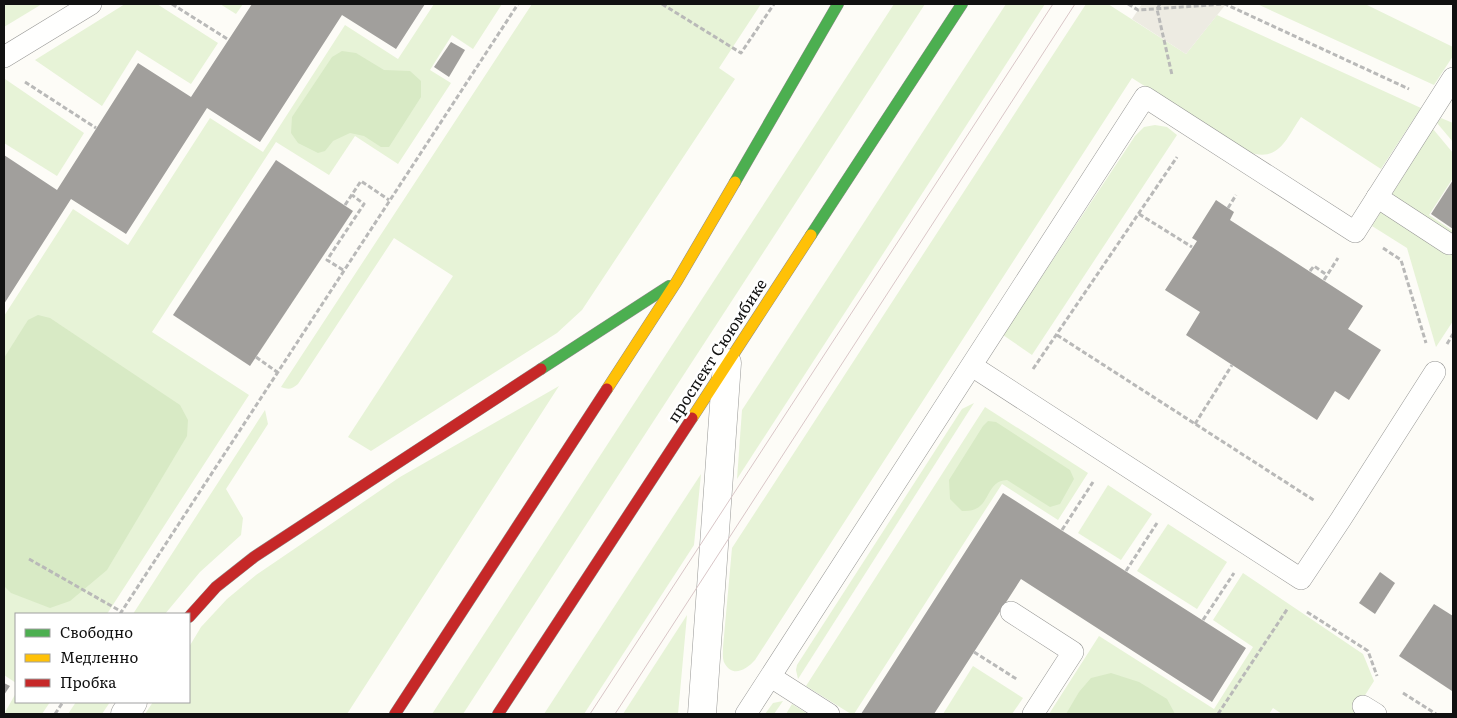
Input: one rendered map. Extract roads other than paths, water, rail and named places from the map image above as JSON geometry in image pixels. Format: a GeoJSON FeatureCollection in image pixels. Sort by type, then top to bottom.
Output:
{"type":"FeatureCollection","features":[{"type":"Feature","properties":{"kind":"main road"},"geometry":{"type":"LineString","coordinates":[[395,714],[677,281],[838,4]]}},
{"type":"Feature","properties":{"kind":"main road","name":"проспект Сююмбике"},"geometry":{"type":"LineString","coordinates":[[498,714],[962,4]]}},
{"type":"Feature","properties":{"kind":"main road"},"geometry":{"type":"LineString","coordinates":[[190,615],[216,587],[254,557],[677,281]]}},
{"type":"Feature","properties":{"kind":"street"},"geometry":{"type":"LineString","coordinates":[[702,714],[727,363]]}},
{"type":"Feature","properties":{"kind":"street"},"geometry":{"type":"LineString","coordinates":[[125,714],[132,703]]}},
{"type":"Feature","properties":{"kind":"lane"},"geometry":{"type":"LineString","coordinates":[[4,57],[91,4]]}},
{"type":"Feature","properties":{"kind":"lane"},"geometry":{"type":"LineString","coordinates":[[746,714],[1145,97],[1355,232],[1453,78]]}},
{"type":"Feature","properties":{"kind":"lane"},"geometry":{"type":"LineString","coordinates":[[1377,197],[1449,244]]}},
{"type":"Feature","properties":{"kind":"lane"},"geometry":{"type":"LineString","coordinates":[[972,366],[1301,579],[1342,519],[1435,372]]}},
{"type":"Feature","properties":{"kind":"lane"},"geometry":{"type":"LineString","coordinates":[[1011,612],[1073,652],[1039,706]]}},
{"type":"Feature","properties":{"kind":"lane"},"geometry":{"type":"LineString","coordinates":[[771,677],[829,714]]}},
{"type":"Feature","properties":{"kind":"tram line"},"geometry":{"type":"LineString","coordinates":[[590,714],[1053,4]]}},
{"type":"Feature","properties":{"kind":"tram line"},"geometry":{"type":"LineString","coordinates":[[615,714],[1075,4]]}}]}
